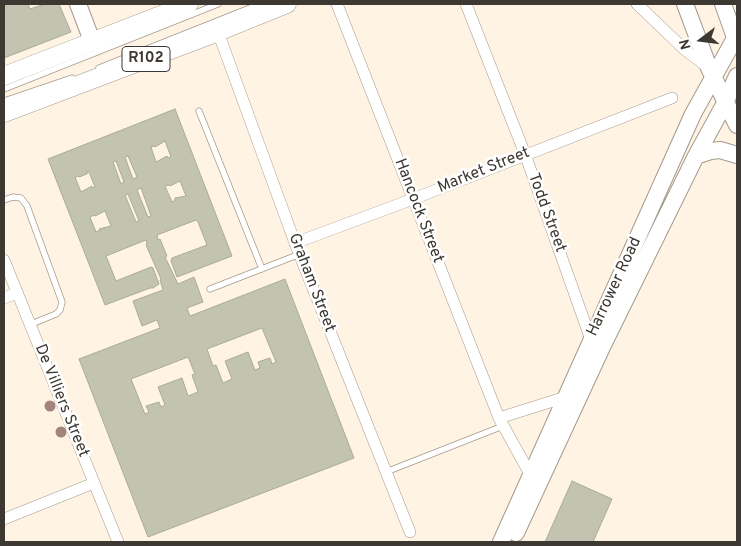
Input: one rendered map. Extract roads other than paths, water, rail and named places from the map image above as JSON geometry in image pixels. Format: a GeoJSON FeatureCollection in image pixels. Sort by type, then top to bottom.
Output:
{"type":"FeatureCollection","features":[{"type":"Feature","properties":{"kind":"main road"},"geometry":{"type":"LineString","coordinates":[[78,4],[92,41]]}},
{"type":"Feature","properties":{"kind":"main road","name":"R102"},"geometry":{"type":"LineString","coordinates":[[4,76],[189,4]]}},
{"type":"Feature","properties":{"kind":"main road","name":"R102"},"geometry":{"type":"LineString","coordinates":[[4,113],[287,4]]}},
{"type":"Feature","properties":{"kind":"main road"},"geometry":{"type":"LineString","coordinates":[[685,4],[711,74],[737,125]]}},
{"type":"Feature","properties":{"kind":"main road"},"geometry":{"type":"LineString","coordinates":[[723,4],[736,39]]}},
{"type":"Feature","properties":{"kind":"main road","name":"Harrower Road"},"geometry":{"type":"LineString","coordinates":[[573,395],[591,340],[711,74],[736,39]]}},
{"type":"Feature","properties":{"kind":"main road","name":"Harrower Road"},"geometry":{"type":"LineString","coordinates":[[501,542],[535,478],[573,395],[725,103],[737,76]]}},
{"type":"Feature","properties":{"kind":"main road"},"geometry":{"type":"LineString","coordinates":[[696,156],[720,150],[737,155]]}},
{"type":"Feature","properties":{"kind":"main road","name":"Harrower Road"},"geometry":{"type":"LineString","coordinates":[[513,542],[535,478]]}},
{"type":"Feature","properties":{"kind":"street","name":"Hancock Street"},"geometry":{"type":"LineString","coordinates":[[338,4],[501,422],[535,478]]}},
{"type":"Feature","properties":{"kind":"street","name":"Todd Street"},"geometry":{"type":"LineString","coordinates":[[466,4],[525,154],[591,340]]}},
{"type":"Feature","properties":{"kind":"street"},"geometry":{"type":"LineString","coordinates":[[637,4],[711,74]]}},
{"type":"Feature","properties":{"kind":"street","name":"Graham Street"},"geometry":{"type":"LineString","coordinates":[[218,32],[295,243],[410,532]]}},
{"type":"Feature","properties":{"kind":"street","name":"Market Street"},"geometry":{"type":"LineString","coordinates":[[295,243],[672,98]]}},
{"type":"Feature","properties":{"kind":"street","name":"De Villiers Street"},"geometry":{"type":"LineString","coordinates":[[4,260],[118,542]]}},
{"type":"Feature","properties":{"kind":"street"},"geometry":{"type":"LineString","coordinates":[[4,298],[16,293]]}},
{"type":"Feature","properties":{"kind":"street"},"geometry":{"type":"LineString","coordinates":[[501,422],[573,395]]}},
{"type":"Feature","properties":{"kind":"street"},"geometry":{"type":"LineString","coordinates":[[4,519],[94,483]]}},
{"type":"Feature","properties":{"kind":"lane"},"geometry":{"type":"LineString","coordinates":[[4,89],[218,4]]}},
{"type":"Feature","properties":{"kind":"lane"},"geometry":{"type":"LineString","coordinates":[[97,69],[260,4]]}},
{"type":"Feature","properties":{"kind":"lane"},"geometry":{"type":"LineString","coordinates":[[4,101],[79,76]]}},
{"type":"Feature","properties":{"kind":"lane"},"geometry":{"type":"LineString","coordinates":[[199,111],[262,269]]}},
{"type":"Feature","properties":{"kind":"lane"},"geometry":{"type":"LineString","coordinates":[[4,200],[13,197],[20,198],[27,206],[62,302],[60,310],[56,314],[29,325]]}},
{"type":"Feature","properties":{"kind":"lane"},"geometry":{"type":"LineString","coordinates":[[210,289],[300,254]]}},
{"type":"Feature","properties":{"kind":"lane"},"geometry":{"type":"LineString","coordinates":[[386,472],[501,422]]}}]}
